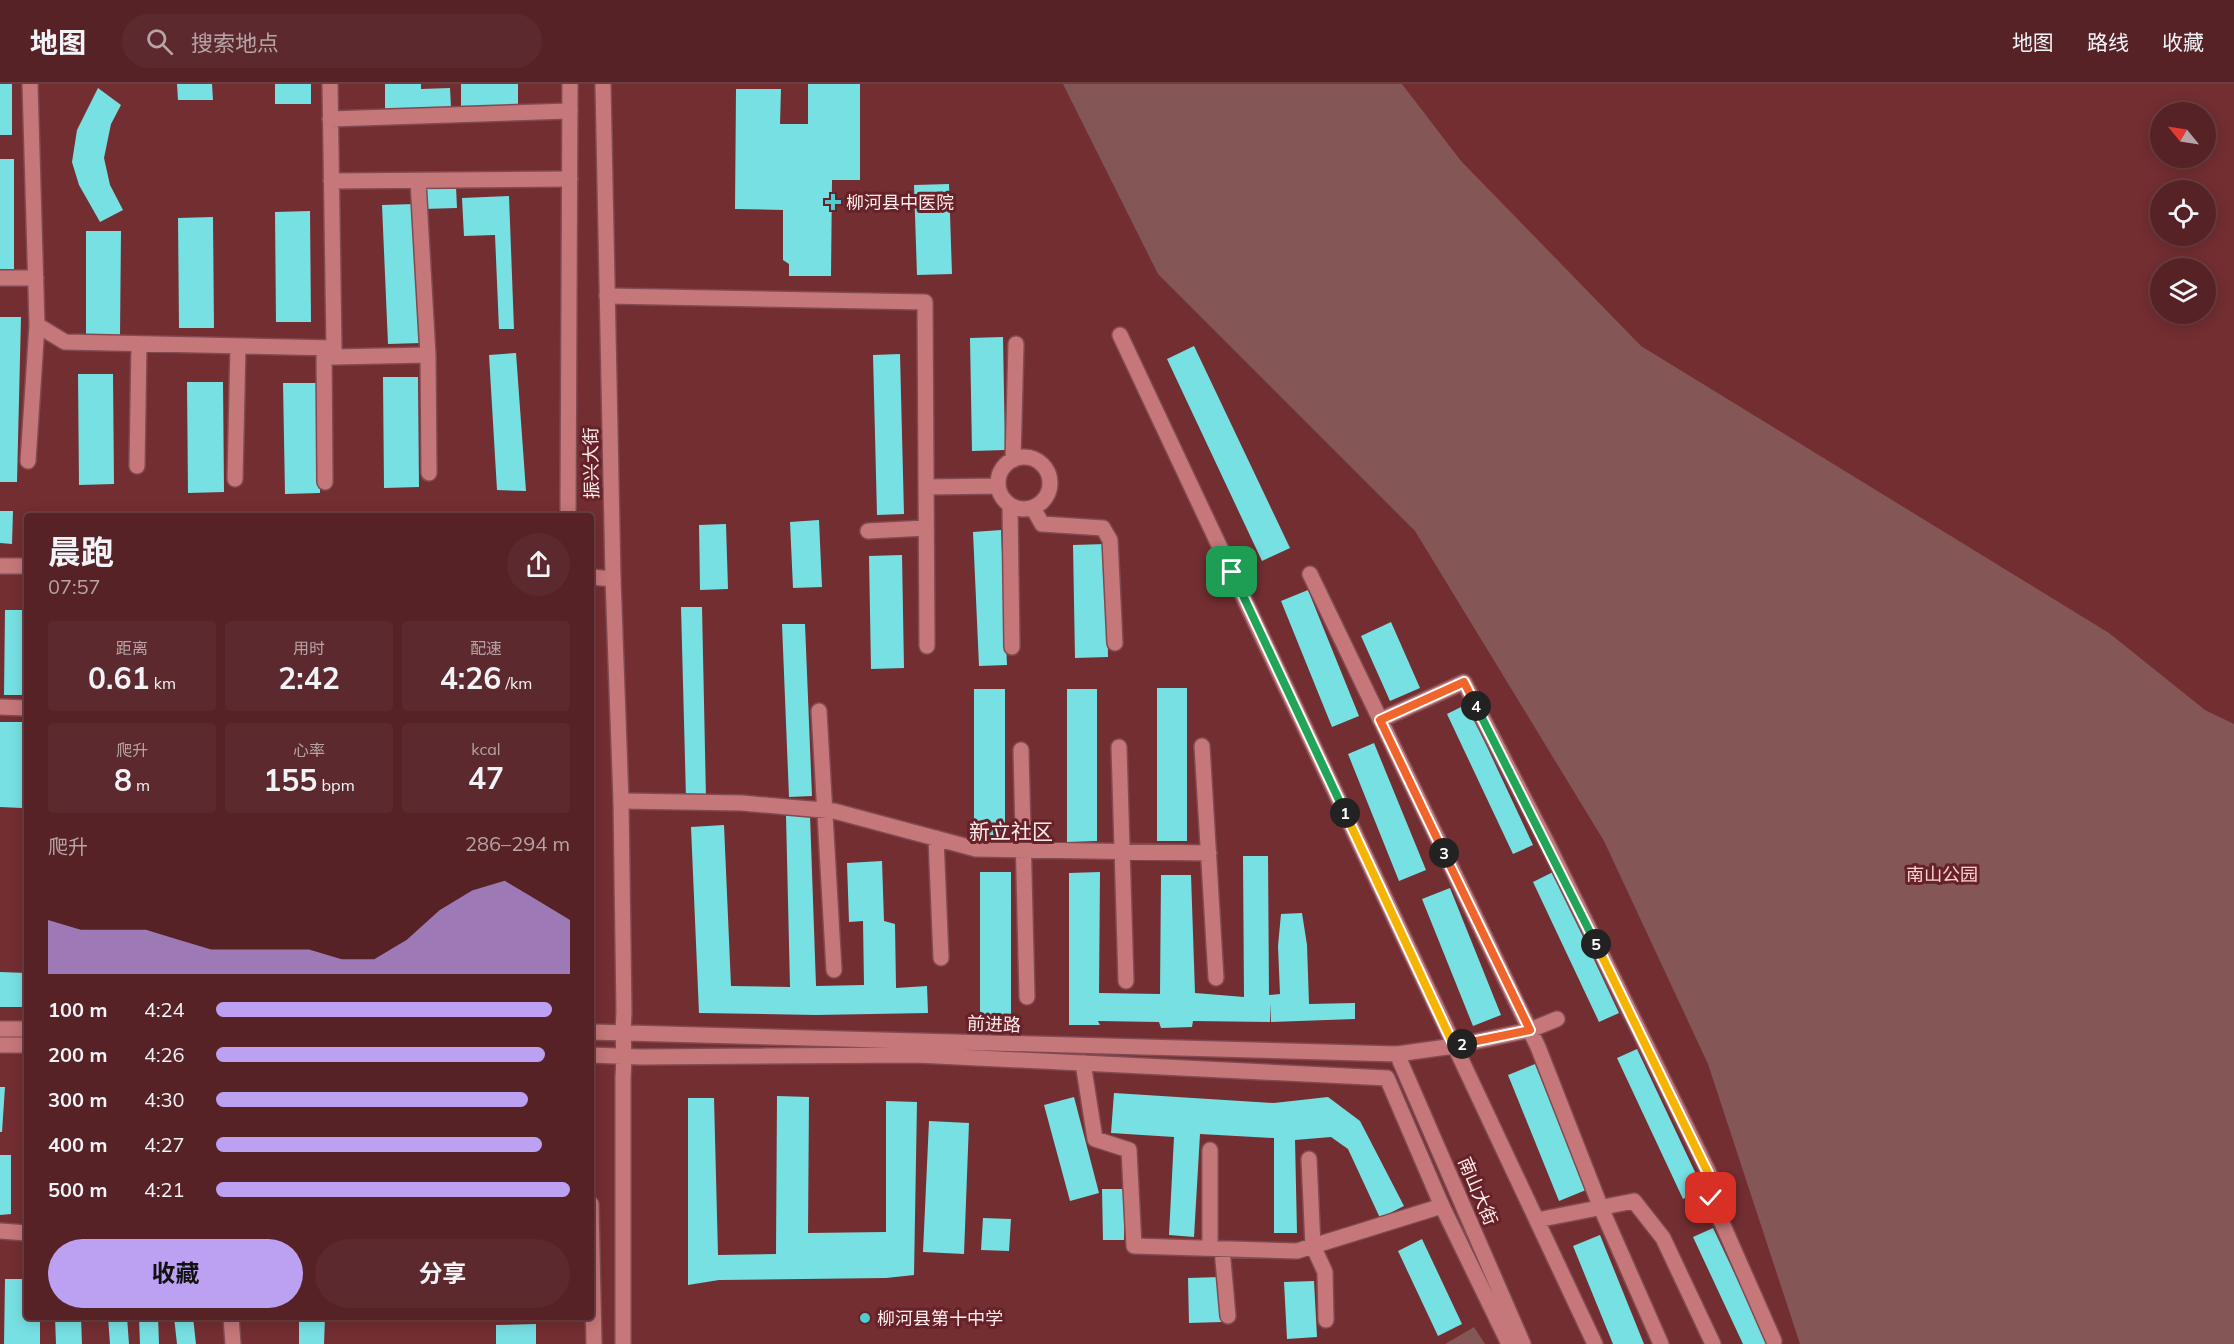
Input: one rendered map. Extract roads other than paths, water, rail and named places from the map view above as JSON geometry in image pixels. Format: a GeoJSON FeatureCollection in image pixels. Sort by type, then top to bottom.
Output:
{"type":"FeatureCollection","features":[{"type":"Feature","properties":{"kind":"street"},"geometry":{"type":"LineString","coordinates":[[28,461],[37,325],[30,84]]}},
{"type":"Feature","properties":{"kind":"street"},"geometry":{"type":"LineString","coordinates":[[325,482],[332,181],[330,84]]}},
{"type":"Feature","properties":{"kind":"street","name":"振兴大街"},"geometry":{"type":"LineString","coordinates":[[568,513],[570,84]]}},
{"type":"Feature","properties":{"kind":"street","name":"振兴大街"},"geometry":{"type":"LineString","coordinates":[[603,84],[613,579],[621,801],[624,1013],[622,1033],[625,1057],[623,1077],[623,1344]]}},
{"type":"Feature","properties":{"kind":"street"},"geometry":{"type":"LineString","coordinates":[[330,119],[570,111]]}},
{"type":"Feature","properties":{"kind":"street"},"geometry":{"type":"LineString","coordinates":[[332,181],[570,179]]}},
{"type":"Feature","properties":{"kind":"street"},"geometry":{"type":"LineString","coordinates":[[418,181],[428,355],[429,473]]}},
{"type":"Feature","properties":{"kind":"street"},"geometry":{"type":"LineString","coordinates":[[0,278],[36,278]]}},
{"type":"Feature","properties":{"kind":"street"},"geometry":{"type":"LineString","coordinates":[[607,296],[925,302],[927,646]]}},
{"type":"Feature","properties":{"kind":"street"},"geometry":{"type":"LineString","coordinates":[[37,325],[65,342],[329,348]]}},
{"type":"Feature","properties":{"kind":"street"},"geometry":{"type":"LineString","coordinates":[[1120,335],[1595,1344]]}},
{"type":"Feature","properties":{"kind":"street"},"geometry":{"type":"LineString","coordinates":[[137,466],[139,344]]}},
{"type":"Feature","properties":{"kind":"street"},"geometry":{"type":"LineString","coordinates":[[1013,459],[1016,344]]}},
{"type":"Feature","properties":{"kind":"street"},"geometry":{"type":"LineString","coordinates":[[236,479],[238,346]]}},
{"type":"Feature","properties":{"kind":"street"},"geometry":{"type":"LineString","coordinates":[[329,348],[334,357],[428,355]]}},
{"type":"Feature","properties":{"kind":"street"},"geometry":{"type":"LineString","coordinates":[[1026,457],[1033,459],[1040,462],[1048,473],[1050,487],[1048,494],[1039,505],[1033,508],[1017,509],[1010,506],[1000,494],[999,475],[1004,466],[1013,459],[1026,457]]}},
{"type":"Feature","properties":{"kind":"street"},"geometry":{"type":"LineString","coordinates":[[926,487],[998,486]]}},
{"type":"Feature","properties":{"kind":"street"},"geometry":{"type":"LineString","coordinates":[[1010,506],[1012,646]]}},
{"type":"Feature","properties":{"kind":"street"},"geometry":{"type":"LineString","coordinates":[[1033,508],[1042,524],[1103,528],[1110,540],[1115,643]]}},
{"type":"Feature","properties":{"kind":"street"},"geometry":{"type":"LineString","coordinates":[[868,531],[926,528]]}},
{"type":"Feature","properties":{"kind":"street"},"geometry":{"type":"LineString","coordinates":[[0,566],[24,566]]}},
{"type":"Feature","properties":{"kind":"street"},"geometry":{"type":"LineString","coordinates":[[1310,574],[1530,1030],[1601,1208],[1661,1344]]}},
{"type":"Feature","properties":{"kind":"street"},"geometry":{"type":"LineString","coordinates":[[594,578],[613,579]]}},
{"type":"Feature","properties":{"kind":"street"},"geometry":{"type":"LineString","coordinates":[[1380,720],[1464,682],[1546,841],[1708,1173],[1711,1198],[1774,1341]]}},
{"type":"Feature","properties":{"kind":"street"},"geometry":{"type":"LineString","coordinates":[[0,707],[24,708]]}},
{"type":"Feature","properties":{"kind":"street"},"geometry":{"type":"LineString","coordinates":[[819,711],[834,970]]}},
{"type":"Feature","properties":{"kind":"street"},"geometry":{"type":"LineString","coordinates":[[1119,747],[1125,981]]}},
{"type":"Feature","properties":{"kind":"street"},"geometry":{"type":"LineString","coordinates":[[1202,747],[1216,978]]}},
{"type":"Feature","properties":{"kind":"street"},"geometry":{"type":"LineString","coordinates":[[1021,750],[1027,997]]}},
{"type":"Feature","properties":{"kind":"street"},"geometry":{"type":"LineString","coordinates":[[621,801],[742,803],[824,810],[976,849],[1209,853]]}},
{"type":"Feature","properties":{"kind":"street"},"geometry":{"type":"LineString","coordinates":[[936,838],[941,958]]}},
{"type":"Feature","properties":{"kind":"street","name":"前进路"},"geometry":{"type":"LineString","coordinates":[[594,1032],[1397,1054],[1454,1046],[1530,1030],[1557,1019]]}},
{"type":"Feature","properties":{"kind":"street"},"geometry":{"type":"LineString","coordinates":[[0,1029],[24,1029]]}},
{"type":"Feature","properties":{"kind":"street"},"geometry":{"type":"LineString","coordinates":[[0,1045],[24,1045]]}},
{"type":"Feature","properties":{"kind":"street","name":"南山大街"},"geometry":{"type":"LineString","coordinates":[[1397,1054],[1522,1344]]}},
{"type":"Feature","properties":{"kind":"street","name":"前进路"},"geometry":{"type":"LineString","coordinates":[[594,1055],[625,1057],[917,1055],[1387,1078]]}},
{"type":"Feature","properties":{"kind":"street"},"geometry":{"type":"LineString","coordinates":[[1083,1063],[1095,1139],[1129,1150],[1134,1246],[1297,1251],[1442,1206]]}},
{"type":"Feature","properties":{"kind":"street","name":"南山大街"},"geometry":{"type":"LineString","coordinates":[[1387,1078],[1442,1206],[1509,1344]]}},
{"type":"Feature","properties":{"kind":"street"},"geometry":{"type":"LineString","coordinates":[[1210,1150],[1216,1249],[1228,1316]]}},
{"type":"Feature","properties":{"kind":"street"},"geometry":{"type":"LineString","coordinates":[[1309,1160],[1313,1246],[1325,1272],[1326,1320]]}},
{"type":"Feature","properties":{"kind":"street"},"geometry":{"type":"LineString","coordinates":[[1536,1220],[1634,1201],[1663,1238],[1713,1344]]}},
{"type":"Feature","properties":{"kind":"street"},"geometry":{"type":"LineString","coordinates":[[0,1232],[24,1233]]}},
{"type":"Feature","properties":{"kind":"street"},"geometry":{"type":"LineString","coordinates":[[231,1320],[233,1344]]}},
{"type":"Feature","properties":{"kind":"street"},"geometry":{"type":"LineString","coordinates":[[593,1320],[594,1344]]}},
{"type":"Feature","properties":{"kind":"place","name":"柳河县中医院"},"geometry":{"type":"Point","coordinates":[833,202]}},
{"type":"Feature","properties":{"kind":"place","name":"柳河县第十中学"},"geometry":{"type":"Point","coordinates":[865,1318]}},
{"type":"Feature","properties":{"kind":"district","name":"新立社区"},"geometry":{"type":"Point","coordinates":[1011,831]}},
{"type":"Feature","properties":{"kind":"park label","name":"南山公园"},"geometry":{"type":"Point","coordinates":[1942,874]}}]}
